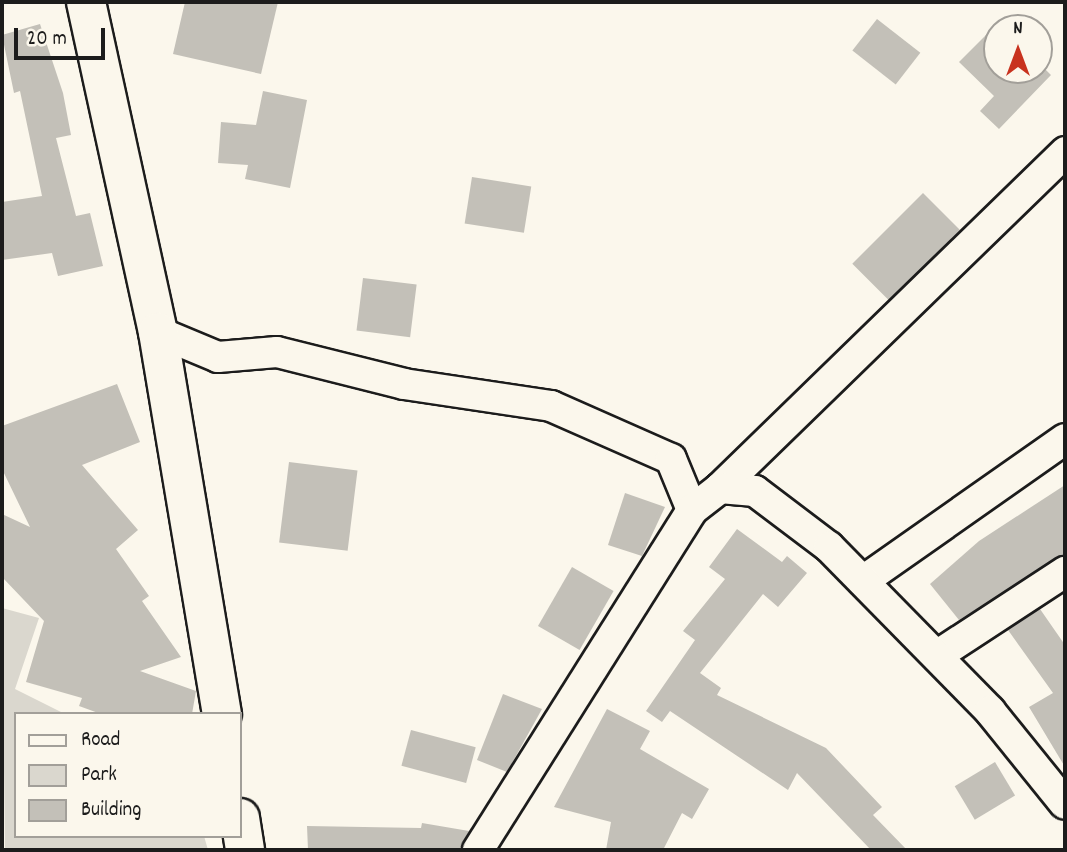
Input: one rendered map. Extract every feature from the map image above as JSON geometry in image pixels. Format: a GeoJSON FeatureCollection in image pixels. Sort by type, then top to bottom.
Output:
{"type":"FeatureCollection","features":[{"type":"Feature","properties":{"kind":"street"},"geometry":{"type":"LineString","coordinates":[[86,2],[158,332],[222,712]]}},
{"type":"Feature","properties":{"kind":"street"},"geometry":{"type":"LineString","coordinates":[[478,850],[692,510],[720,488],[1065,152]]}},
{"type":"Feature","properties":{"kind":"street"},"geometry":{"type":"LineString","coordinates":[[158,332],[218,357],[277,352],[404,384],[551,406],[671,458],[692,510]]}},
{"type":"Feature","properties":{"kind":"street"},"geometry":{"type":"LineString","coordinates":[[863,581],[1065,439]]}},
{"type":"Feature","properties":{"kind":"street"},"geometry":{"type":"LineString","coordinates":[[720,488],[755,491],[829,547],[990,711],[1065,804]]}},
{"type":"Feature","properties":{"kind":"street"},"geometry":{"type":"LineString","coordinates":[[937,655],[1065,572]]}},
{"type":"Feature","properties":{"kind":"street"},"geometry":{"type":"LineString","coordinates":[[242,831],[245,850]]}},
{"type":"Feature","properties":{"kind":"green space"},"geometry":{"type":"Polygon","coordinates":[[[2,608],[39,618],[15,689],[61,712],[14,712],[14,838],[205,838],[208,850],[5,850],[2,608]]]}},
{"type":"Feature","properties":{"kind":"building"},"geometry":{"type":"Polygon","coordinates":[[[185,2],[278,2],[261,74],[173,54],[185,2]]]}},
{"type":"Feature","properties":{"kind":"building"},"geometry":{"type":"Polygon","coordinates":[[[877,19],[920,53],[896,84],[852,51],[877,19]]]}},
{"type":"Feature","properties":{"kind":"building"},"geometry":{"type":"Polygon","coordinates":[[[40,24],[63,93],[71,135],[56,138],[76,216],[90,213],[103,266],[58,276],[52,253],[2,260],[2,202],[42,196],[20,91],[14,93],[2,35],[40,24]]]}},
{"type":"Feature","properties":{"kind":"building"},"geometry":{"type":"Polygon","coordinates":[[[983,38],[983,84],[1042,84],[999,129],[980,111],[994,96],[959,62],[983,38]]]}},
{"type":"Feature","properties":{"kind":"building"},"geometry":{"type":"Polygon","coordinates":[[[263,91],[307,100],[290,188],[245,179],[248,165],[218,163],[221,122],[256,125],[263,91]]]}},
{"type":"Feature","properties":{"kind":"building"},"geometry":{"type":"Polygon","coordinates":[[[472,177],[531,186],[524,233],[465,223],[472,177]]]}},
{"type":"Feature","properties":{"kind":"building"},"geometry":{"type":"Polygon","coordinates":[[[923,193],[960,230],[889,300],[852,264],[923,193]]]}},
{"type":"Feature","properties":{"kind":"building"},"geometry":{"type":"Polygon","coordinates":[[[363,278],[417,285],[410,337],[357,331],[363,278]]]}},
{"type":"Feature","properties":{"kind":"building"},"geometry":{"type":"Polygon","coordinates":[[[117,384],[140,442],[82,465],[138,530],[116,549],[149,596],[142,601],[181,657],[140,671],[196,691],[192,712],[96,712],[79,706],[82,698],[26,682],[44,621],[2,577],[2,514],[30,527],[2,469],[2,426],[117,384]]]}},
{"type":"Feature","properties":{"kind":"building"},"geometry":{"type":"Polygon","coordinates":[[[289,462],[357,470],[348,551],[279,542],[289,462]]]}},
{"type":"Feature","properties":{"kind":"building"},"geometry":{"type":"Polygon","coordinates":[[[1065,485],[1065,555],[959,620],[930,584],[979,541],[1065,485]]]}},
{"type":"Feature","properties":{"kind":"building"},"geometry":{"type":"Polygon","coordinates":[[[625,493],[665,507],[642,556],[608,545],[625,493]]]}},
{"type":"Feature","properties":{"kind":"building"},"geometry":{"type":"Polygon","coordinates":[[[737,529],[782,562],[787,556],[807,573],[778,607],[763,594],[700,673],[721,688],[717,695],[826,748],[882,807],[873,815],[907,850],[871,850],[797,773],[788,790],[670,711],[662,722],[646,711],[695,640],[683,631],[725,579],[709,567],[737,529]]]}},
{"type":"Feature","properties":{"kind":"building"},"geometry":{"type":"Polygon","coordinates":[[[572,567],[614,591],[580,650],[538,626],[572,567]]]}},
{"type":"Feature","properties":{"kind":"building"},"geometry":{"type":"Polygon","coordinates":[[[1040,609],[1065,645],[1065,767],[1029,707],[1053,693],[1008,630],[1040,609]]]}},
{"type":"Feature","properties":{"kind":"building"},"geometry":{"type":"Polygon","coordinates":[[[503,694],[542,709],[507,772],[477,760],[503,694]]]}},
{"type":"Feature","properties":{"kind":"building"},"geometry":{"type":"Polygon","coordinates":[[[607,709],[650,731],[640,749],[709,789],[692,819],[682,813],[663,850],[606,850],[611,822],[554,807],[607,709]]]}},
{"type":"Feature","properties":{"kind":"building"},"geometry":{"type":"Polygon","coordinates":[[[411,730],[476,747],[466,783],[401,766],[411,730]]]}},
{"type":"Feature","properties":{"kind":"building"},"geometry":{"type":"Polygon","coordinates":[[[995,762],[1015,795],[975,820],[955,786],[995,762]]]}},
{"type":"Feature","properties":{"kind":"building"},"geometry":{"type":"Polygon","coordinates":[[[422,823],[469,831],[461,850],[308,850],[307,826],[421,828],[422,823]]]}}]}
